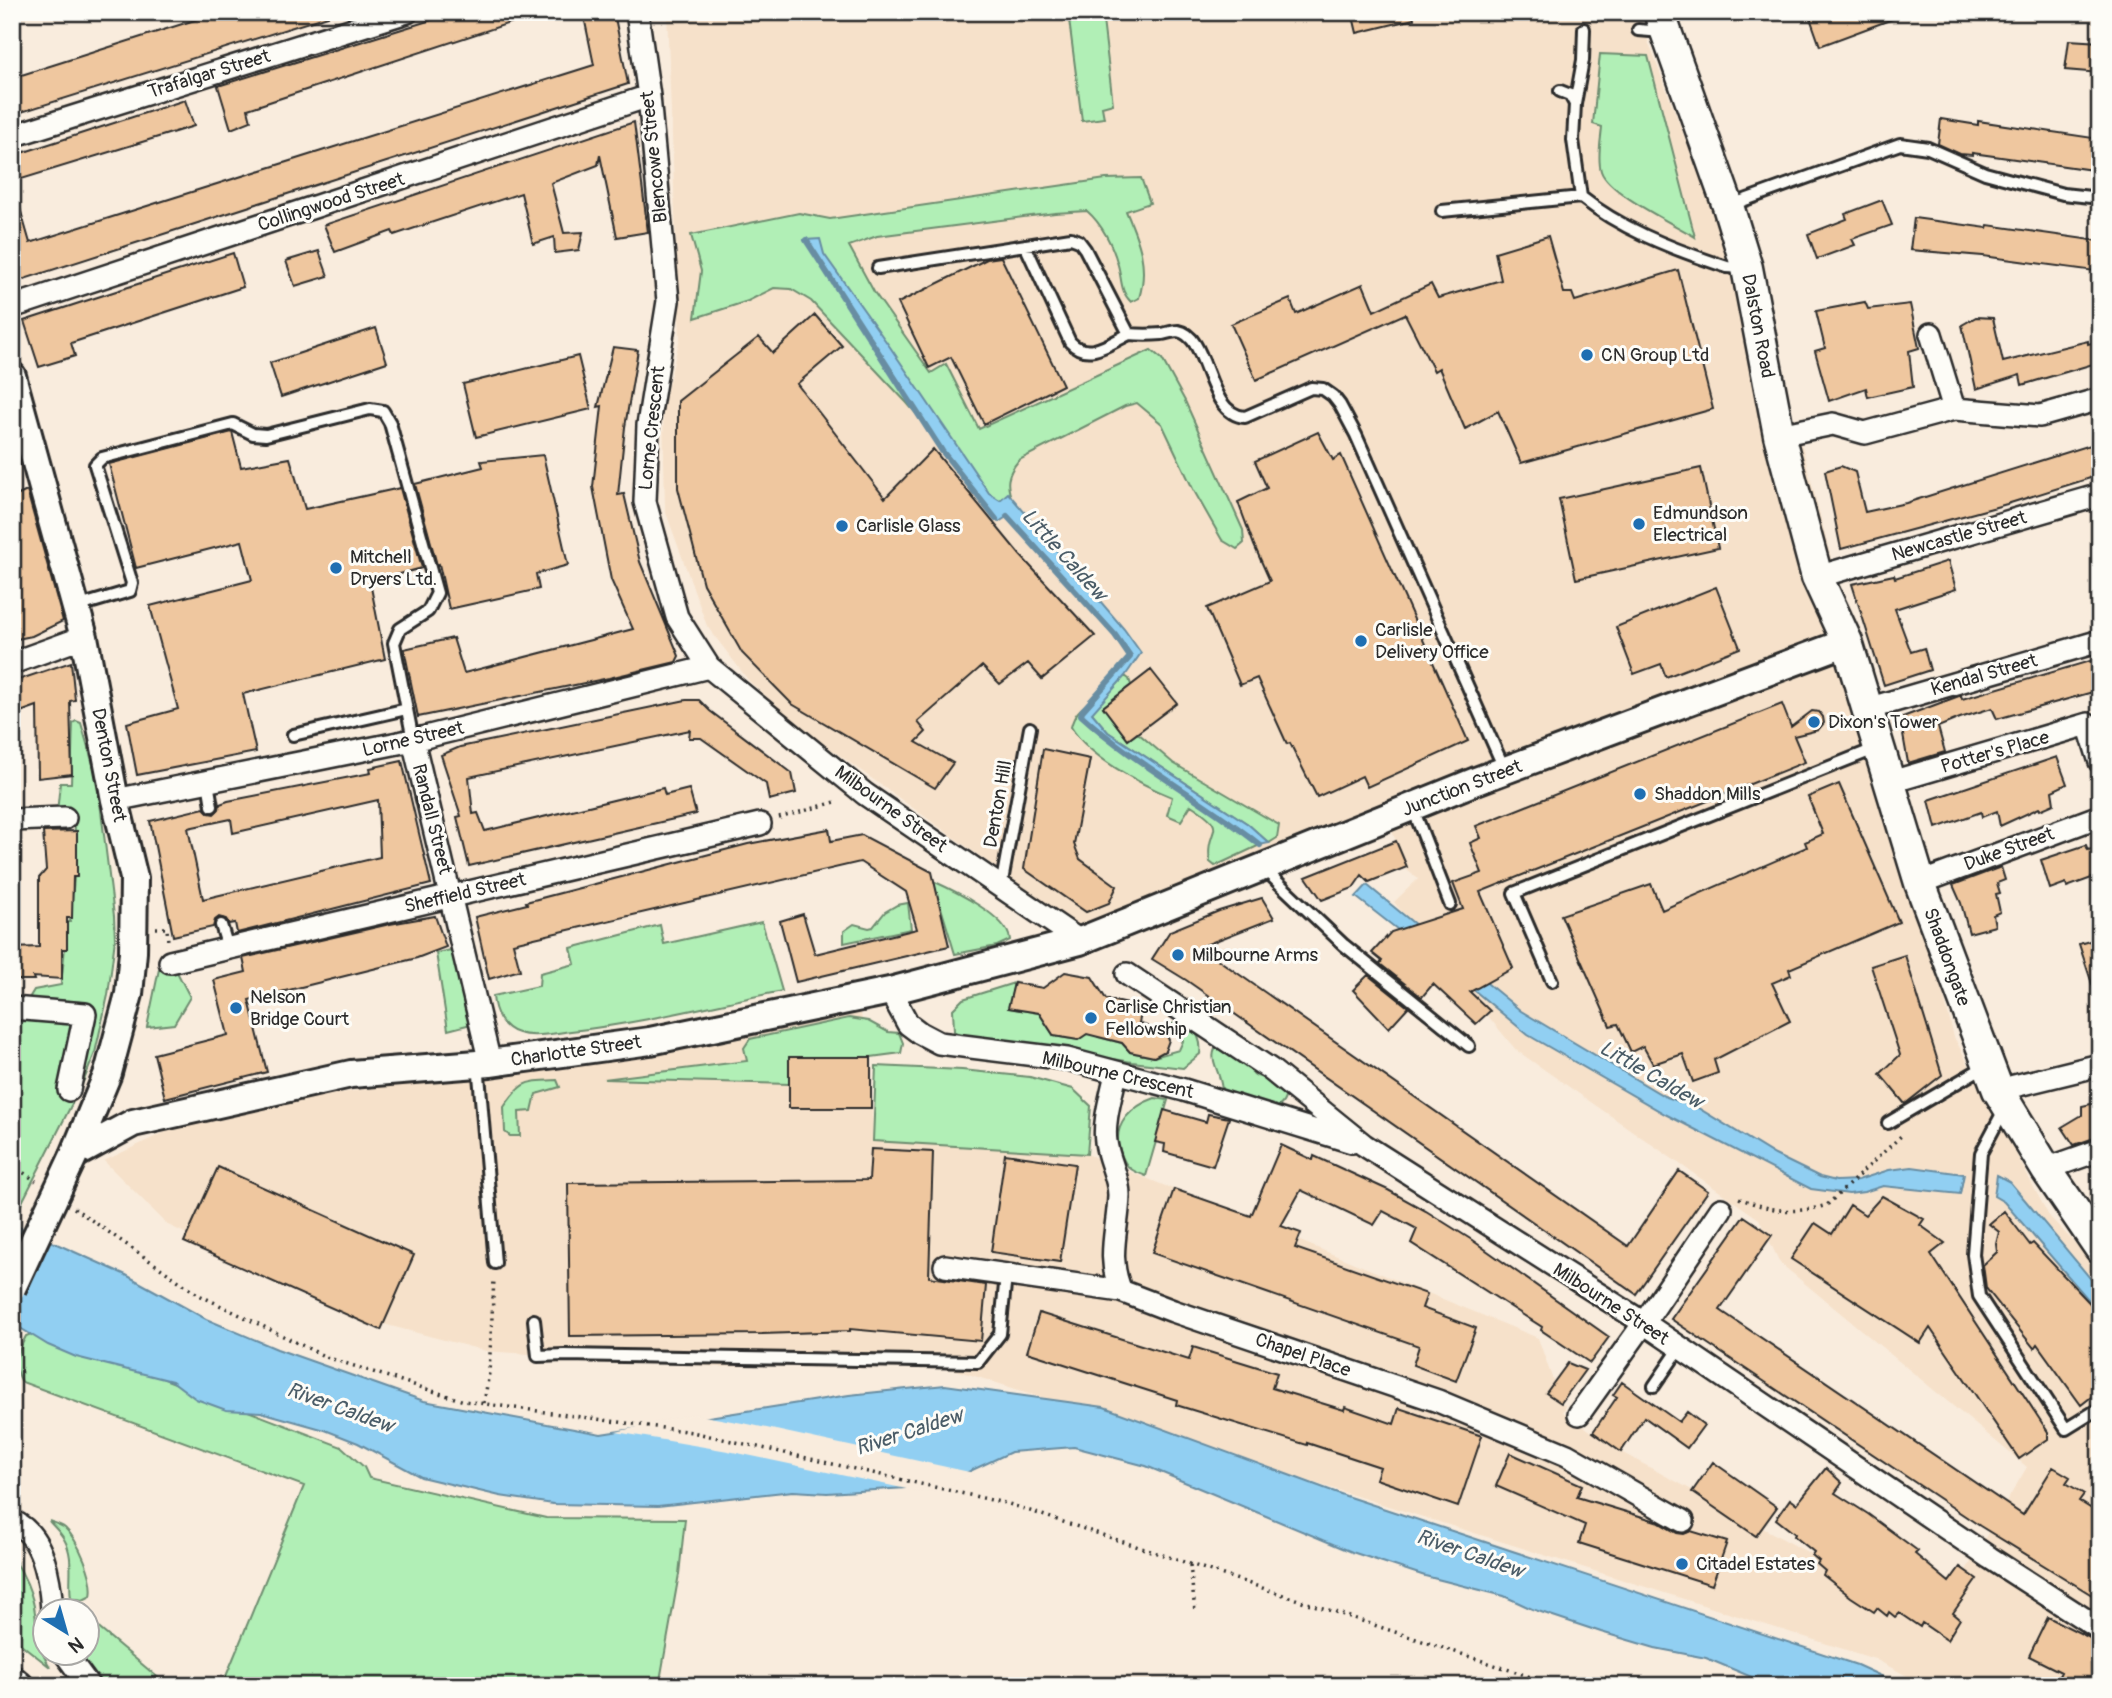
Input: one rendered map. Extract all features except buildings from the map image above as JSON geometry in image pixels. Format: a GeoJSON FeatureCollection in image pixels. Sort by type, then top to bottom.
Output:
{"type":"FeatureCollection","features":[{"type":"Feature","properties":{"kind":"main road","name":"Dalston Road"},"geometry":{"type":"LineString","coordinates":[[1655,25],[1728,206],[1747,268],[1779,435],[1817,577],[1847,642]]}},
{"type":"Feature","properties":{"kind":"main road","name":"Shaddongate"},"geometry":{"type":"LineString","coordinates":[[1847,642],[1920,883],[1997,1086],[2046,1169],[2100,1248]]}},
{"type":"Feature","properties":{"kind":"street","name":"Trafalgar Street"},"geometry":{"type":"LineString","coordinates":[[12,136],[407,12]]}},
{"type":"Feature","properties":{"kind":"street","name":"Blencowe Street"},"geometry":{"type":"LineString","coordinates":[[636,12],[649,96],[668,302]]}},
{"type":"Feature","properties":{"kind":"street","name":"Collingwood Street"},"geometry":{"type":"LineString","coordinates":[[12,307],[649,96]]}},
{"type":"Feature","properties":{"kind":"street","name":"Lorne Crescent"},"geometry":{"type":"LineString","coordinates":[[668,302],[648,425],[645,502],[677,617],[709,667]]}},
{"type":"Feature","properties":{"kind":"street"},"geometry":{"type":"LineString","coordinates":[[1930,334],[1954,409]]}},
{"type":"Feature","properties":{"kind":"street","name":"Denton Street"},"geometry":{"type":"LineString","coordinates":[[12,376],[85,637],[115,800],[134,878],[133,952],[129,994],[107,1073],[75,1155],[12,1288]]}},
{"type":"Feature","properties":{"kind":"street"},"geometry":{"type":"LineString","coordinates":[[1779,435],[1833,424],[1865,433],[1954,409],[2040,416],[2100,400]]}},
{"type":"Feature","properties":{"kind":"street","name":"Newcastle Street"},"geometry":{"type":"LineString","coordinates":[[1817,577],[2100,495]]}},
{"type":"Feature","properties":{"kind":"street"},"geometry":{"type":"LineString","coordinates":[[12,663],[85,637]]}},
{"type":"Feature","properties":{"kind":"street","name":"Kendal Street"},"geometry":{"type":"LineString","coordinates":[[1867,709],[2100,641]]}},
{"type":"Feature","properties":{"kind":"street","name":"Junction Street"},"geometry":{"type":"LineString","coordinates":[[1080,942],[1412,806],[1847,642]]}},
{"type":"Feature","properties":{"kind":"street","name":"Lorne Street"},"geometry":{"type":"LineString","coordinates":[[115,800],[413,740],[709,667]]}},
{"type":"Feature","properties":{"kind":"street","name":"Milbourne Street"},"geometry":{"type":"LineString","coordinates":[[709,667],[865,793],[1080,942]]}},
{"type":"Feature","properties":{"kind":"street"},"geometry":{"type":"LineString","coordinates":[[2094,723],[2100,762]]}},
{"type":"Feature","properties":{"kind":"street","name":"Potter's Place"},"geometry":{"type":"LineString","coordinates":[[1891,782],[2094,723]]}},
{"type":"Feature","properties":{"kind":"street","name":"Randall Street"},"geometry":{"type":"LineString","coordinates":[[413,740],[452,897],[484,1063]]}},
{"type":"Feature","properties":{"kind":"street","name":"Duke Street"},"geometry":{"type":"LineString","coordinates":[[1920,883],[2100,816]]}},
{"type":"Feature","properties":{"kind":"street"},"geometry":{"type":"LineString","coordinates":[[12,820],[65,818]]}},
{"type":"Feature","properties":{"kind":"street","name":"Sheffield Street"},"geometry":{"type":"LineString","coordinates":[[170,962],[760,824]]}},
{"type":"Feature","properties":{"kind":"street","name":"Charlotte Street"},"geometry":{"type":"LineString","coordinates":[[75,1155],[133,1123],[351,1074],[484,1063],[650,1041],[890,991],[1080,942]]}},
{"type":"Feature","properties":{"kind":"street","name":"Milbourne Street"},"geometry":{"type":"LineString","coordinates":[[1127,974],[1270,1069],[1364,1145],[1644,1323],[1990,1558],[2100,1629]]}},
{"type":"Feature","properties":{"kind":"street","name":"Milbourne Crescent"},"geometry":{"type":"LineString","coordinates":[[890,991],[908,1024],[920,1034],[939,1043],[1066,1059],[1184,1090],[1364,1145]]}},
{"type":"Feature","properties":{"kind":"street"},"geometry":{"type":"LineString","coordinates":[[12,1008],[85,1014],[69,1090]]}},
{"type":"Feature","properties":{"kind":"street"},"geometry":{"type":"LineString","coordinates":[[1997,1086],[2100,1065]]}},
{"type":"Feature","properties":{"kind":"street"},"geometry":{"type":"LineString","coordinates":[[1116,1073],[1105,1128],[1106,1144],[1119,1194],[1112,1256],[1115,1278],[1121,1291]]}},
{"type":"Feature","properties":{"kind":"street"},"geometry":{"type":"LineString","coordinates":[[2046,1169],[2100,1150]]}},
{"type":"Feature","properties":{"kind":"street"},"geometry":{"type":"LineString","coordinates":[[1578,1414],[1721,1209]]}},
{"type":"Feature","properties":{"kind":"street","name":"Chapel Place"},"geometry":{"type":"LineString","coordinates":[[945,1266],[1121,1291],[1438,1401],[1567,1455],[1683,1521]]}},
{"type":"Feature","properties":{"kind":"street"},"geometry":{"type":"LineString","coordinates":[[12,1521],[27,1531],[41,1553],[49,1596]]}},
{"type":"Feature","properties":{"kind":"street"},"geometry":{"type":"LineString","coordinates":[[74,1666],[89,1686]]}},
{"type":"Feature","properties":{"kind":"street"},"geometry":{"type":"LineString","coordinates":[[12,1679],[20,1686]]}},
{"type":"Feature","properties":{"kind":"lane"},"geometry":{"type":"LineString","coordinates":[[1584,29],[1573,140],[1581,197],[1605,217],[1656,240],[1727,267],[1747,268]]}},
{"type":"Feature","properties":{"kind":"lane"},"geometry":{"type":"LineString","coordinates":[[1560,92],[1570,95],[1575,104]]}},
{"type":"Feature","properties":{"kind":"lane"},"geometry":{"type":"LineString","coordinates":[[1728,206],[1900,144],[1928,148],[1985,173],[2063,194],[2100,198]]}},
{"type":"Feature","properties":{"kind":"lane"},"geometry":{"type":"LineString","coordinates":[[1442,211],[1581,197]]}},
{"type":"Feature","properties":{"kind":"lane"},"geometry":{"type":"LineString","coordinates":[[878,268],[1071,238],[1079,241],[1129,334]]}},
{"type":"Feature","properties":{"kind":"lane"},"geometry":{"type":"LineString","coordinates":[[1025,245],[1070,342],[1077,350],[1092,351],[1129,334],[1142,336],[1178,331],[1186,335],[1198,349],[1222,405],[1236,416],[1245,417],[1311,388],[1323,389],[1333,396],[1356,435],[1506,771]]}},
{"type":"Feature","properties":{"kind":"lane"},"geometry":{"type":"LineString","coordinates":[[76,607],[130,591],[132,583],[95,465],[102,458],[233,424],[253,434],[266,435],[370,409],[383,411],[390,423],[437,593],[428,611],[400,629],[394,643],[413,740]]}},
{"type":"Feature","properties":{"kind":"lane"},"geometry":{"type":"LineString","coordinates":[[293,735],[407,709]]}},
{"type":"Feature","properties":{"kind":"lane","name":"Denton Hill"},"geometry":{"type":"LineString","coordinates":[[1001,887],[1030,728]]}},
{"type":"Feature","properties":{"kind":"lane"},"geometry":{"type":"LineString","coordinates":[[1552,982],[1514,893],[1880,747]]}},
{"type":"Feature","properties":{"kind":"lane"},"geometry":{"type":"LineString","coordinates":[[208,782],[212,806]]}},
{"type":"Feature","properties":{"kind":"lane"},"geometry":{"type":"LineString","coordinates":[[1412,806],[1450,904]]}},
{"type":"Feature","properties":{"kind":"lane"},"geometry":{"type":"LineString","coordinates":[[1262,867],[1344,945],[1469,1046]]}},
{"type":"Feature","properties":{"kind":"lane"},"geometry":{"type":"LineString","coordinates":[[221,926],[228,948]]}},
{"type":"Feature","properties":{"kind":"lane"},"geometry":{"type":"LineString","coordinates":[[484,1063],[495,1263]]}},
{"type":"Feature","properties":{"kind":"lane"},"geometry":{"type":"LineString","coordinates":[[1888,1123],[1997,1086]]}},
{"type":"Feature","properties":{"kind":"lane"},"geometry":{"type":"LineString","coordinates":[[1997,1086],[1981,1153],[1973,1254],[1979,1296],[2066,1429],[2100,1408]]}},
{"type":"Feature","properties":{"kind":"lane"},"geometry":{"type":"LineString","coordinates":[[534,1320],[538,1356],[978,1362],[1000,1334],[1006,1275]]}},
{"type":"Feature","properties":{"kind":"lane"},"geometry":{"type":"LineString","coordinates":[[1654,1386],[1680,1348]]}},
{"type":"Feature","properties":{"kind":"path"},"geometry":{"type":"LineString","coordinates":[[760,824],[865,793]]}},
{"type":"Feature","properties":{"kind":"path"},"geometry":{"type":"LineString","coordinates":[[1721,1209],[1738,1197],[1775,1211],[1815,1209],[1827,1205],[1872,1162]]}},
{"type":"Feature","properties":{"kind":"path"},"geometry":{"type":"LineString","coordinates":[[12,1165],[45,1188]]}},
{"type":"Feature","properties":{"kind":"path"},"geometry":{"type":"LineString","coordinates":[[67,1203],[199,1295],[326,1357],[464,1401],[692,1432],[1009,1504],[1558,1686]]}},
{"type":"Feature","properties":{"kind":"path"},"geometry":{"type":"LineString","coordinates":[[484,1404],[489,1373],[495,1263]]}},
{"type":"Feature","properties":{"kind":"path"},"geometry":{"type":"LineString","coordinates":[[12,1460],[20,1470],[12,1478]]}},
{"type":"Feature","properties":{"kind":"path"},"geometry":{"type":"LineString","coordinates":[[1189,1564],[1195,1611]]}},
{"type":"Feature","properties":{"kind":"shaded area"},"geometry":{"type":"Polygon","coordinates":[[[667,12],[1637,12],[1803,449],[1954,1037],[2049,1216],[2100,1269],[2100,1686],[1926,1686],[1875,1659],[946,1367],[863,1362],[719,1367],[486,1351],[372,1321],[168,1225],[104,1161],[199,1116],[860,1009],[871,1066],[873,1141],[1087,1154],[1538,1338],[1561,1403],[1566,1406],[1563,1412],[1621,1452],[1936,1621],[2027,1467],[1780,1263],[1759,1219],[1516,1050],[1394,902],[1418,879],[1407,870],[1387,818],[1084,931],[803,729],[749,681],[707,626],[665,510],[663,406],[680,338],[667,12]]]}},
{"type":"Feature","properties":{"kind":"green space"},"geometry":{"type":"Polygon","coordinates":[[[1068,12],[1102,12],[1113,104],[1102,107],[1104,118],[1082,121],[1068,12]]]}},
{"type":"Feature","properties":{"kind":"green space"},"geometry":{"type":"Polygon","coordinates":[[[1600,54],[1648,56],[1695,237],[1628,198],[1606,180],[1601,171],[1599,155],[1602,127],[1593,124],[1600,54]]]}},
{"type":"Feature","properties":{"kind":"green space"},"geometry":{"type":"Polygon","coordinates":[[[1141,178],[1150,203],[1126,211],[1143,264],[1139,298],[1131,302],[1123,290],[1110,243],[1087,211],[877,236],[849,246],[874,292],[931,373],[946,364],[979,429],[1151,350],[1162,359],[1185,401],[1243,530],[1244,543],[1237,549],[1222,540],[1193,489],[1162,424],[1137,403],[1125,406],[1019,460],[1009,479],[1013,502],[996,500],[975,483],[907,403],[811,301],[791,289],[774,288],[748,301],[695,318],[701,271],[691,235],[799,213],[830,219],[1106,179],[1141,178]]]}},
{"type":"Feature","properties":{"kind":"green space"},"geometry":{"type":"Polygon","coordinates":[[[1125,676],[1131,685],[1103,707],[1128,740],[1138,733],[1173,763],[1279,825],[1277,838],[1269,843],[1248,824],[1108,732],[1091,712],[1125,676]]]}},
{"type":"Feature","properties":{"kind":"green space"},"geometry":{"type":"Polygon","coordinates":[[[1090,701],[1082,711],[1117,746],[1232,823],[1260,845],[1215,866],[1210,862],[1210,842],[1214,830],[1211,820],[1191,805],[1181,821],[1167,815],[1172,797],[1116,768],[1079,738],[1071,727],[1072,722],[1090,701]]]}},
{"type":"Feature","properties":{"kind":"green space"},"geometry":{"type":"Polygon","coordinates":[[[73,723],[81,723],[97,778],[114,916],[115,939],[108,995],[95,1053],[84,1080],[12,1222],[12,1021],[15,1021],[34,990],[61,985],[65,948],[63,922],[70,922],[74,878],[75,817],[57,813],[60,783],[71,783],[73,723]]]}},
{"type":"Feature","properties":{"kind":"green space"},"geometry":{"type":"Polygon","coordinates":[[[933,881],[990,914],[1007,931],[1010,940],[997,946],[955,954],[933,881]]]}},
{"type":"Feature","properties":{"kind":"green space"},"geometry":{"type":"Polygon","coordinates":[[[908,903],[911,929],[844,943],[844,931],[854,924],[873,927],[885,912],[897,905],[908,903]]]}},
{"type":"Feature","properties":{"kind":"green space"},"geometry":{"type":"Polygon","coordinates":[[[762,922],[782,991],[624,1023],[538,1035],[524,1034],[507,1028],[495,1008],[493,996],[539,986],[540,973],[575,964],[571,948],[660,925],[664,944],[762,922]]]}},
{"type":"Feature","properties":{"kind":"green space"},"geometry":{"type":"Polygon","coordinates":[[[456,949],[471,1024],[448,1030],[436,953],[456,949]]]}},
{"type":"Feature","properties":{"kind":"green space"},"geometry":{"type":"Polygon","coordinates":[[[159,969],[176,970],[190,997],[174,1024],[147,1027],[159,969]]]}},
{"type":"Feature","properties":{"kind":"green space"},"geometry":{"type":"Polygon","coordinates":[[[1014,983],[1009,1008],[1039,1013],[1054,1036],[1078,1040],[1099,1026],[1098,1037],[1122,1043],[1130,1052],[1154,1057],[1179,1050],[1183,1041],[1169,1025],[1178,1022],[1189,1024],[1194,1031],[1200,1041],[1200,1054],[1183,1068],[1132,1062],[954,1031],[953,1009],[963,999],[1014,983]]]}},
{"type":"Feature","properties":{"kind":"green space"},"geometry":{"type":"Polygon","coordinates":[[[849,1018],[868,1021],[888,1032],[899,1033],[903,1043],[901,1053],[871,1057],[789,1057],[789,1084],[604,1079],[747,1061],[744,1048],[750,1039],[849,1018]]]}},
{"type":"Feature","properties":{"kind":"green space"},"geometry":{"type":"Polygon","coordinates":[[[1220,1042],[1236,1049],[1256,1076],[1269,1077],[1287,1090],[1281,1104],[1273,1109],[1223,1095],[1214,1059],[1214,1051],[1220,1042]]]}},
{"type":"Feature","properties":{"kind":"green space"},"geometry":{"type":"Polygon","coordinates":[[[876,1066],[962,1070],[1030,1077],[1073,1089],[1091,1106],[1087,1154],[873,1141],[876,1066]]]}},
{"type":"Feature","properties":{"kind":"green space"},"geometry":{"type":"Polygon","coordinates":[[[557,1080],[560,1087],[536,1094],[532,1111],[519,1112],[520,1136],[510,1136],[505,1132],[504,1107],[516,1091],[531,1082],[557,1080]]]}},
{"type":"Feature","properties":{"kind":"green space"},"geometry":{"type":"Polygon","coordinates":[[[1155,1098],[1168,1100],[1146,1176],[1125,1163],[1120,1151],[1118,1133],[1131,1111],[1155,1098]]]}},
{"type":"Feature","properties":{"kind":"green space"},"geometry":{"type":"Polygon","coordinates":[[[39,1331],[342,1447],[364,1467],[369,1478],[546,1518],[685,1519],[679,1574],[659,1686],[222,1686],[304,1486],[22,1382],[16,1364],[17,1354],[26,1336],[39,1331]]]}},
{"type":"Feature","properties":{"kind":"green space"},"geometry":{"type":"Polygon","coordinates":[[[49,1521],[65,1528],[75,1541],[90,1580],[91,1596],[71,1596],[70,1561],[61,1534],[49,1521]]]}},
{"type":"Feature","properties":{"kind":"green space"},"geometry":{"type":"Polygon","coordinates":[[[12,1556],[24,1576],[32,1598],[32,1653],[12,1637],[12,1556]]]}},
{"type":"Feature","properties":{"kind":"green space"},"geometry":{"type":"Polygon","coordinates":[[[102,1631],[168,1686],[102,1686],[85,1666],[102,1666],[102,1631]]]}},
{"type":"Feature","properties":{"kind":"water"},"geometry":{"type":"Polygon","coordinates":[[[820,239],[824,254],[989,493],[1000,500],[1008,493],[1124,629],[1141,653],[1125,676],[1092,713],[1108,732],[1248,824],[1269,843],[1260,845],[1146,766],[1081,715],[1130,656],[1115,635],[1008,516],[999,522],[942,451],[806,240],[820,239]]]}},
{"type":"Feature","properties":{"kind":"water"},"geometry":{"type":"Polygon","coordinates":[[[1367,885],[1521,1011],[1664,1096],[1698,1108],[1775,1155],[1820,1177],[1836,1181],[1858,1180],[1889,1170],[1912,1167],[1964,1174],[1960,1194],[1883,1186],[1849,1194],[1811,1189],[1665,1114],[1528,1035],[1356,897],[1367,885]]]}},
{"type":"Feature","properties":{"kind":"water"},"geometry":{"type":"Polygon","coordinates":[[[1997,1175],[2010,1182],[2100,1290],[2100,1313],[2004,1202],[1994,1196],[1997,1175]]]}},
{"type":"Feature","properties":{"kind":"water","name":"River Caldew"},"geometry":{"type":"Polygon","coordinates":[[[12,1224],[126,1275],[206,1319],[277,1349],[424,1401],[601,1434],[849,1395],[945,1385],[1104,1407],[1346,1496],[1857,1665],[1903,1686],[1773,1686],[1706,1658],[1655,1648],[1601,1632],[1532,1609],[1504,1596],[1425,1576],[1352,1552],[1146,1466],[1074,1447],[1011,1452],[938,1486],[827,1493],[793,1491],[658,1506],[553,1504],[500,1496],[421,1477],[358,1443],[325,1430],[261,1412],[226,1410],[196,1399],[172,1381],[76,1357],[48,1345],[12,1323],[12,1224]]]}},
{"type":"Feature","properties":{"kind":"pier"},"geometry":{"type":"Polygon","coordinates":[[[693,1414],[974,1473],[939,1490],[916,1491],[728,1451],[616,1432],[693,1414]]]}},
{"type":"Feature","properties":{"kind":"waterway","name":"Little Caldew"},"geometry":{"type":"LineString","coordinates":[[806,240],[942,451],[996,519]]}},
{"type":"Feature","properties":{"kind":"waterway","name":"Little Caldew"},"geometry":{"type":"LineString","coordinates":[[1007,516],[1115,635],[1130,657],[1081,715],[1124,750],[1260,845]]}},
{"type":"Feature","properties":{"kind":"place","name":"CN Group Ltd"},"geometry":{"type":"Point","coordinates":[1587,355]}},
{"type":"Feature","properties":{"kind":"place","name":"Edmundson Electrical"},"geometry":{"type":"Point","coordinates":[1639,524]}},
{"type":"Feature","properties":{"kind":"place","name":"Carlisle Glass"},"geometry":{"type":"Point","coordinates":[842,526]}},
{"type":"Feature","properties":{"kind":"place","name":"Mitchell Dryers Ltd."},"geometry":{"type":"Point","coordinates":[336,568]}},
{"type":"Feature","properties":{"kind":"place","name":"Carlisle Delivery Office"},"geometry":{"type":"Point","coordinates":[1361,641]}},
{"type":"Feature","properties":{"kind":"place","name":"Dixon's Tower"},"geometry":{"type":"Point","coordinates":[1814,722]}},
{"type":"Feature","properties":{"kind":"place","name":"Shaddon Mills"},"geometry":{"type":"Point","coordinates":[1640,794]}},
{"type":"Feature","properties":{"kind":"place","name":"Milbourne Arms"},"geometry":{"type":"Point","coordinates":[1178,955]}},
{"type":"Feature","properties":{"kind":"place","name":"Nelson Bridge Court"},"geometry":{"type":"Point","coordinates":[236,1008]}},
{"type":"Feature","properties":{"kind":"place","name":"Carlise Christian Fellowship"},"geometry":{"type":"Point","coordinates":[1091,1018]}},
{"type":"Feature","properties":{"kind":"place","name":"Citadel Estates"},"geometry":{"type":"Point","coordinates":[1682,1564]}}]}
